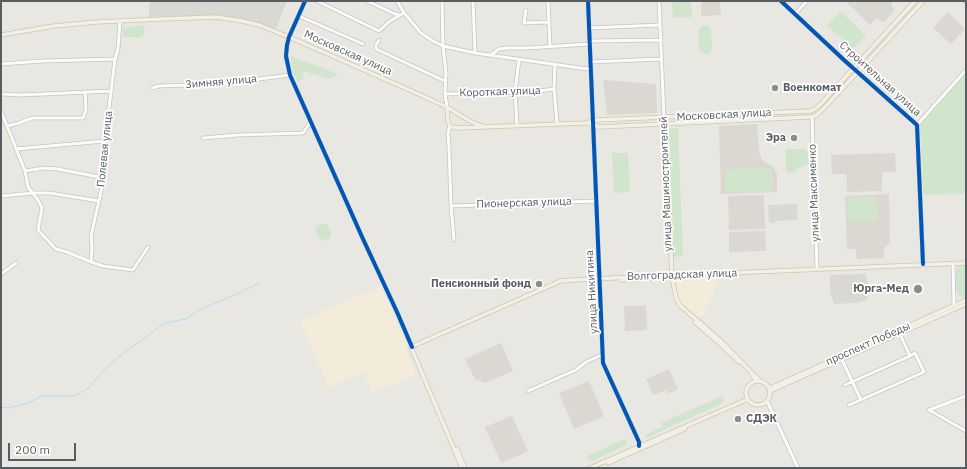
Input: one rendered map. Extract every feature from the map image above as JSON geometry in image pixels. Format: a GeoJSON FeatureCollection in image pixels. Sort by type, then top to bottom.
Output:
{"type":"FeatureCollection","features":[{"type":"Feature","properties":{"kind":"main road"},"geometry":{"type":"LineString","coordinates":[[915,1],[818,107],[810,111],[812,117],[819,113],[923,1]]}},
{"type":"Feature","properties":{"kind":"main road","name":"Московская улица"},"geometry":{"type":"LineString","coordinates":[[1,35],[62,25],[120,21],[224,18],[242,21],[259,25],[289,37],[447,107],[468,120],[486,127]]}},
{"type":"Feature","properties":{"kind":"main road","name":"Московская улица"},"geometry":{"type":"LineString","coordinates":[[1,31],[16,32]]}},
{"type":"Feature","properties":{"kind":"main road"},"geometry":{"type":"LineString","coordinates":[[447,107],[447,115],[450,126]]}},
{"type":"Feature","properties":{"kind":"main road"},"geometry":{"type":"LineString","coordinates":[[447,115],[454,111]]}},
{"type":"Feature","properties":{"kind":"main road","name":"Московская улица"},"geometry":{"type":"LineString","coordinates":[[593,125],[664,118],[810,111]]}},
{"type":"Feature","properties":{"kind":"main road"},"geometry":{"type":"LineString","coordinates":[[775,113],[775,119]]}},
{"type":"Feature","properties":{"kind":"main road","name":"Московская улица"},"geometry":{"type":"LineString","coordinates":[[450,126],[468,128],[557,123],[586,123],[599,126],[613,126],[812,117]]}},
{"type":"Feature","properties":{"kind":"main road","name":"улица Машиностроителей"},"geometry":{"type":"LineString","coordinates":[[664,118],[671,276],[674,296],[681,309],[758,381]]}},
{"type":"Feature","properties":{"kind":"main road"},"geometry":{"type":"LineString","coordinates":[[468,120],[470,123],[468,128]]}},
{"type":"Feature","properties":{"kind":"main road","name":"Волгоградская улица"},"geometry":{"type":"LineString","coordinates":[[412,348],[556,283],[567,281],[715,273],[966,263]]}},
{"type":"Feature","properties":{"kind":"main road"},"geometry":{"type":"LineString","coordinates":[[671,276],[953,264]]}},
{"type":"Feature","properties":{"kind":"main road","name":"проспект Победы"},"geometry":{"type":"LineString","coordinates":[[770,390],[955,307],[966,300]]}},
{"type":"Feature","properties":{"kind":"main road"},"geometry":{"type":"LineString","coordinates":[[955,307],[966,304]]}},
{"type":"Feature","properties":{"kind":"main road"},"geometry":{"type":"LineString","coordinates":[[770,390],[842,360],[899,332]]}},
{"type":"Feature","properties":{"kind":"main road"},"geometry":{"type":"LineString","coordinates":[[412,348],[462,468]]}},
{"type":"Feature","properties":{"kind":"main road"},"geometry":{"type":"LineString","coordinates":[[412,348],[465,468]]}},
{"type":"Feature","properties":{"kind":"main road"},"geometry":{"type":"LineString","coordinates":[[758,381],[764,382],[770,390],[769,398],[759,405],[753,403],[746,395],[749,384],[758,381]]}},
{"type":"Feature","properties":{"kind":"main road"},"geometry":{"type":"LineString","coordinates":[[590,468],[748,399]]}},
{"type":"Feature","properties":{"kind":"main road"},"geometry":{"type":"LineString","coordinates":[[596,468],[748,399]]}},
{"type":"Feature","properties":{"kind":"street"},"geometry":{"type":"LineString","coordinates":[[305,1],[287,45],[286,56],[290,75],[412,348]]}},
{"type":"Feature","properties":{"kind":"street"},"geometry":{"type":"LineString","coordinates":[[317,1],[379,31],[390,21],[404,13]]}},
{"type":"Feature","properties":{"kind":"street"},"geometry":{"type":"LineString","coordinates":[[367,1],[400,15]]}},
{"type":"Feature","properties":{"kind":"street"},"geometry":{"type":"LineString","coordinates":[[397,1],[404,13],[421,33],[443,46],[519,60],[590,69]]}},
{"type":"Feature","properties":{"kind":"street"},"geometry":{"type":"LineString","coordinates":[[442,1],[443,46],[446,73],[445,94],[447,107]]}},
{"type":"Feature","properties":{"kind":"street"},"geometry":{"type":"LineString","coordinates":[[473,1],[475,53]]}},
{"type":"Feature","properties":{"kind":"street"},"geometry":{"type":"LineString","coordinates":[[548,1],[550,46]]}},
{"type":"Feature","properties":{"kind":"street","name":"улица Никитина"},"geometry":{"type":"LineString","coordinates":[[588,1],[604,351],[602,355],[603,363],[639,442],[639,446]]}},
{"type":"Feature","properties":{"kind":"street","name":"улица Машиностроителей"},"geometry":{"type":"LineString","coordinates":[[659,1],[664,118]]}},
{"type":"Feature","properties":{"kind":"street","name":"Строительная улица"},"geometry":{"type":"LineString","coordinates":[[781,1],[917,125],[923,264]]}},
{"type":"Feature","properties":{"kind":"street"},"geometry":{"type":"LineString","coordinates":[[795,14],[807,1]]}},
{"type":"Feature","properties":{"kind":"street"},"geometry":{"type":"LineString","coordinates":[[526,10],[524,23],[549,22]]}},
{"type":"Feature","properties":{"kind":"street"},"geometry":{"type":"LineString","coordinates":[[299,16],[364,44]]}},
{"type":"Feature","properties":{"kind":"street","name":"Полевая улица"},"geometry":{"type":"LineString","coordinates":[[90,262],[92,247],[91,236],[104,178],[105,141],[115,59],[118,49],[120,21]]}},
{"type":"Feature","properties":{"kind":"street"},"geometry":{"type":"LineString","coordinates":[[589,28],[660,25]]}},
{"type":"Feature","properties":{"kind":"street"},"geometry":{"type":"LineString","coordinates":[[379,40],[376,45],[376,49],[445,81]]}},
{"type":"Feature","properties":{"kind":"street"},"geometry":{"type":"LineString","coordinates":[[491,55],[499,49],[507,48],[528,48],[590,42],[661,40]]}},
{"type":"Feature","properties":{"kind":"street"},"geometry":{"type":"LineString","coordinates":[[1,64],[115,59]]}},
{"type":"Feature","properties":{"kind":"street"},"geometry":{"type":"LineString","coordinates":[[590,62],[662,59]]}},
{"type":"Feature","properties":{"kind":"street"},"geometry":{"type":"LineString","coordinates":[[517,125],[516,92],[519,60]]}},
{"type":"Feature","properties":{"kind":"street"},"geometry":{"type":"LineString","coordinates":[[555,65],[554,89],[557,123]]}},
{"type":"Feature","properties":{"kind":"street"},"geometry":{"type":"LineString","coordinates":[[917,125],[966,70]]}},
{"type":"Feature","properties":{"kind":"street","name":"Зимняя улица"},"geometry":{"type":"LineString","coordinates":[[152,88],[159,86],[220,84],[290,75]]}},
{"type":"Feature","properties":{"kind":"street","name":"Короткая улица"},"geometry":{"type":"LineString","coordinates":[[445,94],[531,92],[554,89]]}},
{"type":"Feature","properties":{"kind":"street"},"geometry":{"type":"LineString","coordinates":[[1,94],[112,91]]}},
{"type":"Feature","properties":{"kind":"street"},"geometry":{"type":"LineString","coordinates":[[7,126],[32,118],[83,118],[86,110],[85,92]]}},
{"type":"Feature","properties":{"kind":"street"},"geometry":{"type":"LineString","coordinates":[[1,111],[25,171],[28,187],[42,208],[38,230],[56,249],[103,266],[133,270],[148,248]]}},
{"type":"Feature","properties":{"kind":"street","name":"улица Максименко"},"geometry":{"type":"LineString","coordinates":[[812,117],[816,269]]}},
{"type":"Feature","properties":{"kind":"street"},"geometry":{"type":"LineString","coordinates":[[203,138],[238,135],[303,133],[311,121]]}},
{"type":"Feature","properties":{"kind":"street"},"geometry":{"type":"LineString","coordinates":[[450,126],[448,133],[454,240]]}},
{"type":"Feature","properties":{"kind":"street"},"geometry":{"type":"LineString","coordinates":[[16,148],[105,141]]}},
{"type":"Feature","properties":{"kind":"street"},"geometry":{"type":"LineString","coordinates":[[25,171],[44,168],[58,169],[104,178]]}},
{"type":"Feature","properties":{"kind":"street"},"geometry":{"type":"LineString","coordinates":[[1,196],[50,193],[99,201]]}},
{"type":"Feature","properties":{"kind":"street","name":"Пионерская улица"},"geometry":{"type":"LineString","coordinates":[[451,206],[596,201]]}},
{"type":"Feature","properties":{"kind":"street"},"geometry":{"type":"LineString","coordinates":[[1,274],[16,263]]}},
{"type":"Feature","properties":{"kind":"street"},"geometry":{"type":"LineString","coordinates":[[953,264],[955,307]]}},
{"type":"Feature","properties":{"kind":"street"},"geometry":{"type":"LineString","coordinates":[[899,332],[910,356]]}},
{"type":"Feature","properties":{"kind":"street"},"geometry":{"type":"LineString","coordinates":[[845,385],[915,353],[924,372],[849,405]]}},
{"type":"Feature","properties":{"kind":"street"},"geometry":{"type":"LineString","coordinates":[[528,391],[576,370],[586,362],[602,355]]}},
{"type":"Feature","properties":{"kind":"street"},"geometry":{"type":"LineString","coordinates":[[842,360],[861,400]]}},
{"type":"Feature","properties":{"kind":"street"},"geometry":{"type":"LineString","coordinates":[[966,396],[929,410],[966,431]]}},
{"type":"Feature","properties":{"kind":"street"},"geometry":{"type":"LineString","coordinates":[[766,401],[797,468]]}},
{"type":"Feature","properties":{"kind":"shaded area"},"geometry":{"type":"Polygon","coordinates":[[[149,1],[287,1],[276,29],[235,18],[219,16],[149,17],[149,1]]]}},
{"type":"Feature","properties":{"kind":"shaded area"},"geometry":{"type":"Polygon","coordinates":[[[701,1],[720,1],[721,15],[701,16],[701,1]]]}},
{"type":"Feature","properties":{"kind":"shaded area"},"geometry":{"type":"Polygon","coordinates":[[[849,1],[894,1],[891,5],[895,10],[883,23],[877,18],[870,25],[847,3],[849,1]]]}},
{"type":"Feature","properties":{"kind":"shaded area"},"geometry":{"type":"Polygon","coordinates":[[[948,12],[965,29],[951,44],[933,28],[948,12]]]}},
{"type":"Feature","properties":{"kind":"shaded area"},"geometry":{"type":"Polygon","coordinates":[[[603,80],[656,84],[657,112],[607,115],[603,80]]]}},
{"type":"Feature","properties":{"kind":"shaded area"},"geometry":{"type":"Polygon","coordinates":[[[757,124],[759,151],[762,160],[773,167],[777,173],[777,192],[721,194],[719,126],[757,124]]]}},
{"type":"Feature","properties":{"kind":"shaded area"},"geometry":{"type":"Polygon","coordinates":[[[895,153],[896,172],[882,172],[882,191],[847,192],[846,174],[832,174],[831,155],[895,153]]]}},
{"type":"Feature","properties":{"kind":"shaded area"},"geometry":{"type":"Polygon","coordinates":[[[889,194],[890,242],[884,248],[884,258],[857,259],[856,249],[847,249],[845,196],[889,194]]]}},
{"type":"Feature","properties":{"kind":"shaded area"},"geometry":{"type":"Polygon","coordinates":[[[764,195],[765,229],[729,230],[728,196],[764,195]]]}},
{"type":"Feature","properties":{"kind":"shaded area"},"geometry":{"type":"Polygon","coordinates":[[[797,204],[798,220],[775,221],[775,223],[769,223],[768,205],[797,204]]]}},
{"type":"Feature","properties":{"kind":"shaded area"},"geometry":{"type":"Polygon","coordinates":[[[765,231],[766,251],[729,252],[729,232],[765,231]]]}},
{"type":"Feature","properties":{"kind":"shaded area"},"geometry":{"type":"Polygon","coordinates":[[[865,274],[871,292],[866,300],[855,303],[834,304],[830,292],[830,275],[865,274]]]}},
{"type":"Feature","properties":{"kind":"shaded area"},"geometry":{"type":"Polygon","coordinates":[[[720,277],[713,289],[715,291],[701,317],[699,315],[697,318],[680,303],[676,295],[674,280],[720,277]]]}},
{"type":"Feature","properties":{"kind":"shaded area"},"geometry":{"type":"Polygon","coordinates":[[[381,286],[407,345],[407,353],[416,375],[372,393],[364,372],[329,387],[300,321],[381,286]]]}},
{"type":"Feature","properties":{"kind":"shaded area"},"geometry":{"type":"Polygon","coordinates":[[[624,306],[646,306],[647,330],[625,331],[624,306]]]}},
{"type":"Feature","properties":{"kind":"shaded area"},"geometry":{"type":"Polygon","coordinates":[[[501,343],[513,371],[485,383],[479,380],[476,381],[465,359],[501,343]]]}},
{"type":"Feature","properties":{"kind":"shaded area"},"geometry":{"type":"Polygon","coordinates":[[[669,369],[678,389],[668,394],[666,390],[653,395],[646,379],[669,369]]]}},
{"type":"Feature","properties":{"kind":"shaded area"},"geometry":{"type":"Polygon","coordinates":[[[589,381],[604,416],[574,429],[559,393],[589,381]]]}},
{"type":"Feature","properties":{"kind":"shaded area"},"geometry":{"type":"Polygon","coordinates":[[[512,416],[528,451],[501,463],[485,427],[512,416]]]}},
{"type":"Feature","properties":{"kind":"green space"},"geometry":{"type":"Polygon","coordinates":[[[672,1],[691,1],[692,17],[673,18],[672,1]]]}},
{"type":"Feature","properties":{"kind":"green space"},"geometry":{"type":"Polygon","coordinates":[[[840,11],[866,35],[853,49],[827,25],[840,11]]]}},
{"type":"Feature","properties":{"kind":"green space"},"geometry":{"type":"Polygon","coordinates":[[[142,25],[145,29],[144,35],[139,38],[123,37],[123,28],[142,25]]]}},
{"type":"Feature","properties":{"kind":"green space"},"geometry":{"type":"Polygon","coordinates":[[[705,25],[711,29],[712,49],[709,54],[706,55],[699,50],[698,30],[705,25]]]}},
{"type":"Feature","properties":{"kind":"green space"},"geometry":{"type":"Polygon","coordinates":[[[290,56],[338,74],[329,79],[303,71],[304,79],[298,82],[293,73],[290,56]]]}},
{"type":"Feature","properties":{"kind":"green space"},"geometry":{"type":"Polygon","coordinates":[[[966,72],[966,191],[963,194],[923,195],[920,130],[921,122],[966,72]]]}},
{"type":"Feature","properties":{"kind":"green space"},"geometry":{"type":"Polygon","coordinates":[[[678,128],[683,256],[672,257],[666,129],[678,128]]]}},
{"type":"Feature","properties":{"kind":"green space"},"geometry":{"type":"Polygon","coordinates":[[[786,149],[806,149],[809,164],[798,168],[796,172],[786,173],[786,149]]]}},
{"type":"Feature","properties":{"kind":"green space"},"geometry":{"type":"Polygon","coordinates":[[[612,153],[628,153],[630,192],[614,193],[612,153]]]}},
{"type":"Feature","properties":{"kind":"green space"},"geometry":{"type":"Polygon","coordinates":[[[772,168],[773,191],[725,192],[725,170],[772,168]]]}},
{"type":"Feature","properties":{"kind":"green space"},"geometry":{"type":"Polygon","coordinates":[[[877,197],[878,221],[848,222],[847,198],[877,197]]]}},
{"type":"Feature","properties":{"kind":"green space"},"geometry":{"type":"Polygon","coordinates":[[[321,224],[328,226],[331,233],[330,238],[325,241],[319,237],[315,231],[317,226],[321,224]]]}},
{"type":"Feature","properties":{"kind":"green space"},"geometry":{"type":"Polygon","coordinates":[[[966,265],[966,298],[964,298],[959,296],[956,291],[956,271],[959,266],[966,265]]]}},
{"type":"Feature","properties":{"kind":"green space"},"geometry":{"type":"Polygon","coordinates":[[[722,396],[724,399],[723,403],[646,438],[645,435],[663,427],[661,423],[722,396]]]}},
{"type":"Feature","properties":{"kind":"green space"},"geometry":{"type":"Polygon","coordinates":[[[627,438],[625,446],[590,462],[587,456],[627,438]]]}},
{"type":"Feature","properties":{"kind":"waterway"},"geometry":{"type":"LineString","coordinates":[[1,407],[8,408],[25,404],[43,396],[74,396],[89,388],[99,375],[117,358],[165,323],[186,319],[199,310],[260,283]]}},
{"type":"Feature","properties":{"kind":"cycle path"},"geometry":{"type":"LineString","coordinates":[[305,1],[287,45],[286,56],[290,75],[412,347]]}},
{"type":"Feature","properties":{"kind":"cycle path"},"geometry":{"type":"LineString","coordinates":[[588,1],[603,363],[639,442],[639,446]]}},
{"type":"Feature","properties":{"kind":"cycle path"},"geometry":{"type":"LineString","coordinates":[[781,1],[917,125],[923,264]]}},
{"type":"Feature","properties":{"kind":"place","name":"Военкомат"},"geometry":{"type":"Point","coordinates":[775,88]}},
{"type":"Feature","properties":{"kind":"place","name":"Эра"},"geometry":{"type":"Point","coordinates":[794,138]}},
{"type":"Feature","properties":{"kind":"place","name":"Пенсионный фонд"},"geometry":{"type":"Point","coordinates":[539,284]}},
{"type":"Feature","properties":{"kind":"place","name":"Юрга-Мед"},"geometry":{"type":"Point","coordinates":[918,289]}},
{"type":"Feature","properties":{"kind":"place","name":"СДЭК"},"geometry":{"type":"Point","coordinates":[738,419]}}]}
